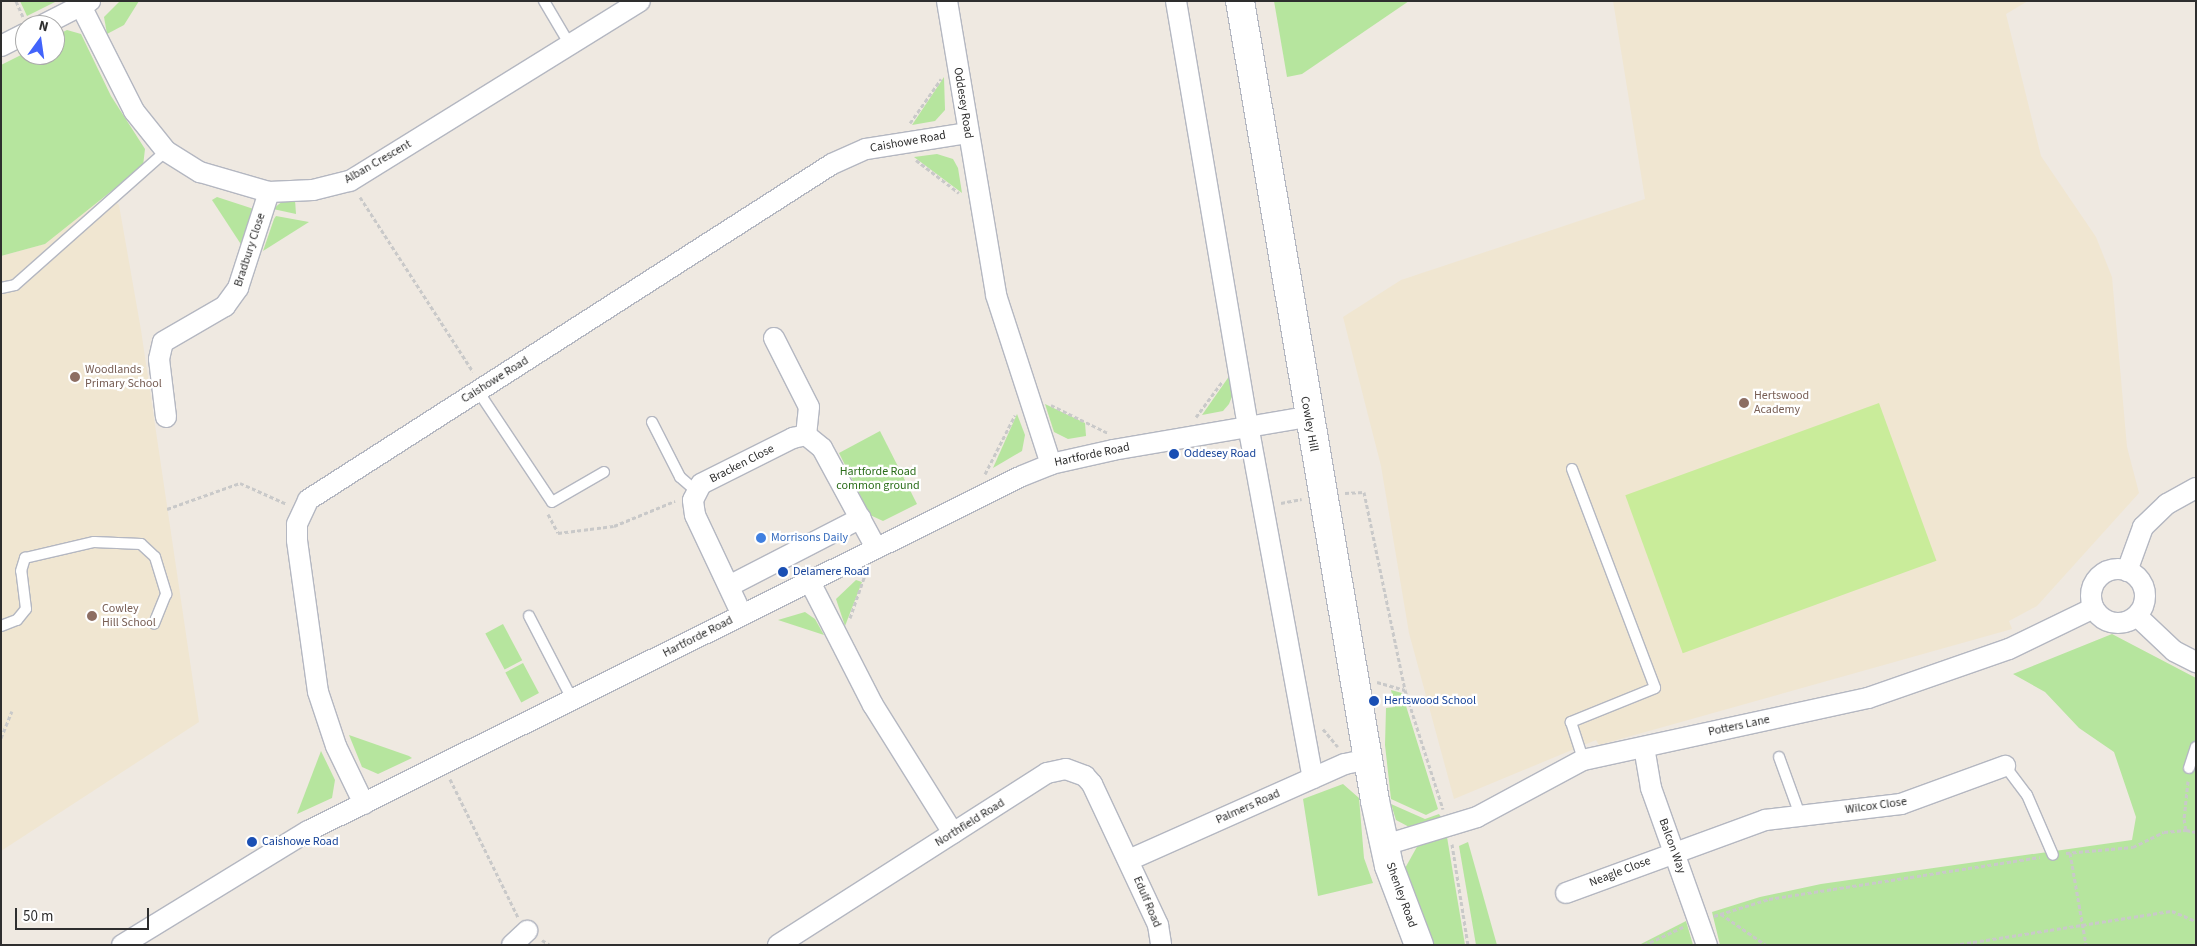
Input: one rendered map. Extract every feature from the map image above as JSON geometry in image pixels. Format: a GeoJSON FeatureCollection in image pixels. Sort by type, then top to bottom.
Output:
{"type":"FeatureCollection","features":[{"type":"Feature","properties":{"kind":"main road","name":"Cowley Hill"},"geometry":{"type":"LineString","coordinates":[[1240,1],[1307,417],[1385,846]]}},
{"type":"Feature","properties":{"kind":"main road","name":"Shenley Road"},"geometry":{"type":"LineString","coordinates":[[1385,846],[1419,945]]}},
{"type":"Feature","properties":{"kind":"street","name":"Alban Crescent"},"geometry":{"type":"LineString","coordinates":[[85,4],[134,111],[166,151],[200,172],[269,192],[313,190],[350,181],[640,1]]}},
{"type":"Feature","properties":{"kind":"street","name":"Oddesey Road"},"geometry":{"type":"LineString","coordinates":[[947,1],[996,295],[1051,464]]}},
{"type":"Feature","properties":{"kind":"street"},"geometry":{"type":"LineString","coordinates":[[1176,1],[1248,425],[1314,778]]}},
{"type":"Feature","properties":{"kind":"street"},"geometry":{"type":"LineString","coordinates":[[58,15],[85,4]]}},
{"type":"Feature","properties":{"kind":"street"},"geometry":{"type":"LineString","coordinates":[[1,46],[15,37]]}},
{"type":"Feature","properties":{"kind":"street","name":"Caishowe Road"},"geometry":{"type":"LineString","coordinates":[[301,511],[316,493],[832,164],[866,149],[968,133]]}},
{"type":"Feature","properties":{"kind":"street","name":"Bradbury Close"},"geometry":{"type":"LineString","coordinates":[[166,417],[159,359],[163,342],[225,306],[234,294],[269,192]]}},
{"type":"Feature","properties":{"kind":"street"},"geometry":{"type":"LineString","coordinates":[[774,338],[809,407],[806,435],[829,457],[876,548]]}},
{"type":"Feature","properties":{"kind":"street","name":"Hartforde Road"},"geometry":{"type":"LineString","coordinates":[[122,945],[236,872],[364,804],[876,548],[1051,464],[1248,425],[1307,417]]}},
{"type":"Feature","properties":{"kind":"street","name":"Bracken Close"},"geometry":{"type":"LineString","coordinates":[[695,496],[702,484],[806,435]]}},
{"type":"Feature","properties":{"kind":"street"},"geometry":{"type":"LineString","coordinates":[[2127,571],[2143,527],[2167,504],[2196,488]]}},
{"type":"Feature","properties":{"kind":"street"},"geometry":{"type":"LineString","coordinates":[[695,496],[695,515],[731,584],[742,615]]}},
{"type":"Feature","properties":{"kind":"street"},"geometry":{"type":"LineString","coordinates":[[301,511],[296,540],[318,692],[336,746],[364,804]]}},
{"type":"Feature","properties":{"kind":"street"},"geometry":{"type":"LineString","coordinates":[[731,584],[861,518]]}},
{"type":"Feature","properties":{"kind":"street"},"geometry":{"type":"LineString","coordinates":[[2110,571],[2127,571],[2143,587],[2144,602],[2137,616],[2113,622],[2094,608],[2096,582],[2110,571]]}},
{"type":"Feature","properties":{"kind":"street"},"geometry":{"type":"LineString","coordinates":[[810,582],[872,705],[953,834]]}},
{"type":"Feature","properties":{"kind":"street","name":"Potters Lane"},"geometry":{"type":"LineString","coordinates":[[1385,846],[1450,828],[1583,760],[1868,698],[2009,649],[2094,608]]}},
{"type":"Feature","properties":{"kind":"street"},"geometry":{"type":"LineString","coordinates":[[2137,616],[2174,651],[2196,662]]}},
{"type":"Feature","properties":{"kind":"street","name":"Balcon Way"},"geometry":{"type":"LineString","coordinates":[[1644,747],[1651,788],[1700,919],[1707,945]]}},
{"type":"Feature","properties":{"kind":"street","name":"Palmers Road"},"geometry":{"type":"LineString","coordinates":[[1129,860],[1314,778],[1369,759]]}},
{"type":"Feature","properties":{"kind":"street","name":"Wilcox Close"},"geometry":{"type":"LineString","coordinates":[[1674,851],[1765,820],[1901,804],[2006,766]]}},
{"type":"Feature","properties":{"kind":"street","name":"Northfield Road"},"geometry":{"type":"LineString","coordinates":[[778,945],[1047,774],[1066,769],[1085,776],[1092,784],[1129,860]]}},
{"type":"Feature","properties":{"kind":"street","name":"Neagle Close"},"geometry":{"type":"LineString","coordinates":[[1566,893],[1674,851]]}},
{"type":"Feature","properties":{"kind":"street","name":"Edulf Road"},"geometry":{"type":"LineString","coordinates":[[1129,860],[1158,925],[1160,945]]}},
{"type":"Feature","properties":{"kind":"street"},"geometry":{"type":"LineString","coordinates":[[512,945],[527,931]]}},
{"type":"Feature","properties":{"kind":"lane"},"geometry":{"type":"LineString","coordinates":[[544,1],[570,45]]}},
{"type":"Feature","properties":{"kind":"lane"},"geometry":{"type":"LineString","coordinates":[[1,288],[15,286],[166,151]]}},
{"type":"Feature","properties":{"kind":"lane"},"geometry":{"type":"LineString","coordinates":[[480,389],[552,502],[604,472]]}},
{"type":"Feature","properties":{"kind":"lane"},"geometry":{"type":"LineString","coordinates":[[652,422],[680,477],[695,496]]}},
{"type":"Feature","properties":{"kind":"lane"},"geometry":{"type":"LineString","coordinates":[[1572,470],[1655,688],[1571,722],[1583,760]]}},
{"type":"Feature","properties":{"kind":"lane"},"geometry":{"type":"LineString","coordinates":[[1,626],[18,620],[26,609],[20,571],[25,558],[94,542],[140,544],[155,557],[166,594],[154,624]]}},
{"type":"Feature","properties":{"kind":"lane"},"geometry":{"type":"LineString","coordinates":[[529,616],[573,700]]}},
{"type":"Feature","properties":{"kind":"lane"},"geometry":{"type":"LineString","coordinates":[[2189,768],[2196,748]]}},
{"type":"Feature","properties":{"kind":"lane"},"geometry":{"type":"LineString","coordinates":[[1779,757],[1800,815]]}},
{"type":"Feature","properties":{"kind":"lane","name":"Wilcox Close"},"geometry":{"type":"LineString","coordinates":[[2006,766],[2027,795],[2053,855]]}},
{"type":"Feature","properties":{"kind":"path"},"geometry":{"type":"LineString","coordinates":[[16,1],[24,15]]}},
{"type":"Feature","properties":{"kind":"path"},"geometry":{"type":"LineString","coordinates":[[907,128],[945,72]]}},
{"type":"Feature","properties":{"kind":"path"},"geometry":{"type":"LineString","coordinates":[[910,156],[964,196]]}},
{"type":"Feature","properties":{"kind":"path"},"geometry":{"type":"LineString","coordinates":[[350,181],[480,389]]}},
{"type":"Feature","properties":{"kind":"path"},"geometry":{"type":"LineString","coordinates":[[1196,418],[1226,378]]}},
{"type":"Feature","properties":{"kind":"path"},"geometry":{"type":"LineString","coordinates":[[1041,400],[1109,433]]}},
{"type":"Feature","properties":{"kind":"path"},"geometry":{"type":"LineString","coordinates":[[985,474],[1018,410]]}},
{"type":"Feature","properties":{"kind":"path"},"geometry":{"type":"LineString","coordinates":[[168,509],[240,483],[301,511]]}},
{"type":"Feature","properties":{"kind":"path"},"geometry":{"type":"LineString","coordinates":[[1336,494],[1364,492],[1405,690],[1450,828],[1468,945]]}},
{"type":"Feature","properties":{"kind":"path"},"geometry":{"type":"LineString","coordinates":[[545,509],[558,532],[614,526],[667,501],[695,496]]}},
{"type":"Feature","properties":{"kind":"path"},"geometry":{"type":"LineString","coordinates":[[1275,504],[1311,497]]}},
{"type":"Feature","properties":{"kind":"path"},"geometry":{"type":"LineString","coordinates":[[848,622],[866,572]]}},
{"type":"Feature","properties":{"kind":"path"},"geometry":{"type":"LineString","coordinates":[[1377,682],[1405,690]]}},
{"type":"Feature","properties":{"kind":"path"},"geometry":{"type":"LineString","coordinates":[[1,738],[12,711]]}},
{"type":"Feature","properties":{"kind":"path"},"geometry":{"type":"LineString","coordinates":[[443,766],[527,931]]}},
{"type":"Feature","properties":{"kind":"path"},"geometry":{"type":"LineString","coordinates":[[2186,830],[2189,768]]}},
{"type":"Feature","properties":{"kind":"path"},"geometry":{"type":"LineString","coordinates":[[1644,945],[1700,919],[1769,900],[2053,855],[2133,847],[2164,832],[2186,830],[2196,832]]}},
{"type":"Feature","properties":{"kind":"path"},"geometry":{"type":"LineString","coordinates":[[2070,853],[2085,924],[2086,945]]}},
{"type":"Feature","properties":{"kind":"path"},"geometry":{"type":"LineString","coordinates":[[1954,945],[2172,911],[2196,920]]}},
{"type":"Feature","properties":{"kind":"path"},"geometry":{"type":"LineString","coordinates":[[1721,914],[1766,945]]}},
{"type":"Feature","properties":{"kind":"shaded area","name":"Hertswood Academy"},"geometry":{"type":"Polygon","coordinates":[[[1613,1],[2028,1],[2006,14],[2041,156],[2096,237],[2112,277],[2127,447],[2139,493],[2037,606],[2009,621],[2012,629],[1599,745],[1596,740],[1454,799],[1409,633],[1381,466],[1343,317],[1401,280],[1645,199],[1613,1]]]}},
{"type":"Feature","properties":{"kind":"shaded area"},"geometry":{"type":"Polygon","coordinates":[[[107,195],[119,205],[141,330],[199,722],[1,851],[1,256],[45,244],[107,195]]]}},
{"type":"Feature","properties":{"kind":"green space"},"geometry":{"type":"Polygon","coordinates":[[[20,1],[57,1],[29,15],[27,15],[20,1]]]}},
{"type":"Feature","properties":{"kind":"green space"},"geometry":{"type":"Polygon","coordinates":[[[120,1],[139,1],[124,25],[107,34],[104,17],[120,1]]]}},
{"type":"Feature","properties":{"kind":"green space"},"geometry":{"type":"Polygon","coordinates":[[[1274,1],[1409,1],[1302,74],[1287,77],[1274,1]]]}},
{"type":"Feature","properties":{"kind":"green space"},"geometry":{"type":"Polygon","coordinates":[[[65,31],[81,34],[111,96],[145,149],[143,166],[45,244],[1,256],[1,65],[15,58],[15,65],[65,65],[65,31]]]}},
{"type":"Feature","properties":{"kind":"green space"},"geometry":{"type":"Polygon","coordinates":[[[944,77],[945,110],[935,121],[912,125],[944,77]]]}},
{"type":"Feature","properties":{"kind":"green space"},"geometry":{"type":"Polygon","coordinates":[[[937,154],[953,159],[958,168],[962,193],[914,157],[937,154]]]}},
{"type":"Feature","properties":{"kind":"green space"},"geometry":{"type":"Polygon","coordinates":[[[217,197],[257,210],[244,249],[212,200],[217,197]]]}},
{"type":"Feature","properties":{"kind":"green space"},"geometry":{"type":"Polygon","coordinates":[[[284,200],[295,200],[296,214],[273,209],[284,200]]]}},
{"type":"Feature","properties":{"kind":"green space"},"geometry":{"type":"Polygon","coordinates":[[[276,216],[309,222],[263,251],[274,219],[276,216]]]}},
{"type":"Feature","properties":{"kind":"green space"},"geometry":{"type":"Polygon","coordinates":[[[1230,375],[1233,394],[1229,404],[1223,411],[1202,415],[1230,375]]]}},
{"type":"Feature","properties":{"kind":"green space"},"geometry":{"type":"Polygon","coordinates":[[[1879,403],[1936,561],[1683,653],[1625,495],[1879,403]]]}},
{"type":"Feature","properties":{"kind":"green space"},"geometry":{"type":"Polygon","coordinates":[[[1045,404],[1085,423],[1086,436],[1068,439],[1054,432],[1045,404]]]}},
{"type":"Feature","properties":{"kind":"green space"},"geometry":{"type":"Polygon","coordinates":[[[1017,414],[1025,435],[1022,451],[993,468],[1017,414]]]}},
{"type":"Feature","properties":{"kind":"green space","name":"Hartforde Road common ground"},"geometry":{"type":"Polygon","coordinates":[[[880,431],[917,504],[883,521],[870,515],[839,453],[880,431]]]}},
{"type":"Feature","properties":{"kind":"green space"},"geometry":{"type":"Polygon","coordinates":[[[856,580],[862,582],[845,626],[836,599],[856,580]]]}},
{"type":"Feature","properties":{"kind":"green space"},"geometry":{"type":"Polygon","coordinates":[[[805,612],[815,619],[824,635],[778,620],[805,612]]]}},
{"type":"Feature","properties":{"kind":"green space"},"geometry":{"type":"Polygon","coordinates":[[[503,624],[522,660],[505,670],[485,633],[503,624]]]}},
{"type":"Feature","properties":{"kind":"green space"},"geometry":{"type":"Polygon","coordinates":[[[2112,634],[2196,678],[2196,945],[1720,945],[1712,912],[1760,897],[1821,884],[2132,840],[2136,817],[2114,752],[2079,728],[2045,692],[2013,674],[2112,634]]]}},
{"type":"Feature","properties":{"kind":"green space"},"geometry":{"type":"Polygon","coordinates":[[[523,663],[539,693],[521,702],[505,672],[523,663]]]}},
{"type":"Feature","properties":{"kind":"green space"},"geometry":{"type":"Polygon","coordinates":[[[1391,690],[1402,693],[1438,809],[1426,815],[1391,799],[1385,745],[1386,708],[1395,707],[1391,690]]]}},
{"type":"Feature","properties":{"kind":"green space"},"geometry":{"type":"Polygon","coordinates":[[[349,735],[412,758],[378,774],[362,767],[349,735]]]}},
{"type":"Feature","properties":{"kind":"green space"},"geometry":{"type":"Polygon","coordinates":[[[321,751],[335,780],[332,798],[297,814],[321,751]]]}},
{"type":"Feature","properties":{"kind":"green space"},"geometry":{"type":"Polygon","coordinates":[[[1343,784],[1359,798],[1364,858],[1373,883],[1318,896],[1303,799],[1343,784]]]}},
{"type":"Feature","properties":{"kind":"green space"},"geometry":{"type":"Polygon","coordinates":[[[1391,804],[1425,819],[1439,814],[1444,822],[1413,829],[1396,820],[1391,804]]]}},
{"type":"Feature","properties":{"kind":"green space"},"geometry":{"type":"Polygon","coordinates":[[[1447,837],[1465,945],[1429,945],[1404,870],[1418,845],[1447,837]]]}},
{"type":"Feature","properties":{"kind":"green space"},"geometry":{"type":"Polygon","coordinates":[[[1468,842],[1497,945],[1476,945],[1459,846],[1468,842]]]}},
{"type":"Feature","properties":{"kind":"green space"},"geometry":{"type":"Polygon","coordinates":[[[1686,921],[1693,945],[1639,945],[1686,921]]]}},
{"type":"Feature","properties":{"kind":"place","name":"Woodlands Primary School"},"geometry":{"type":"Point","coordinates":[75,377]}},
{"type":"Feature","properties":{"kind":"place","name":"Hertswood Academy"},"geometry":{"type":"Point","coordinates":[1744,403]}},
{"type":"Feature","properties":{"kind":"place","name":"Oddesey Road"},"geometry":{"type":"Point","coordinates":[1174,454]}},
{"type":"Feature","properties":{"kind":"place","name":"Morrisons Daily"},"geometry":{"type":"Point","coordinates":[761,538]}},
{"type":"Feature","properties":{"kind":"place","name":"Delamere Road"},"geometry":{"type":"Point","coordinates":[783,572]}},
{"type":"Feature","properties":{"kind":"place","name":"Cowley Hill School"},"geometry":{"type":"Point","coordinates":[92,616]}},
{"type":"Feature","properties":{"kind":"place","name":"Hertswood School"},"geometry":{"type":"Point","coordinates":[1374,701]}},
{"type":"Feature","properties":{"kind":"place","name":"Caishowe Road"},"geometry":{"type":"Point","coordinates":[252,842]}}]}
